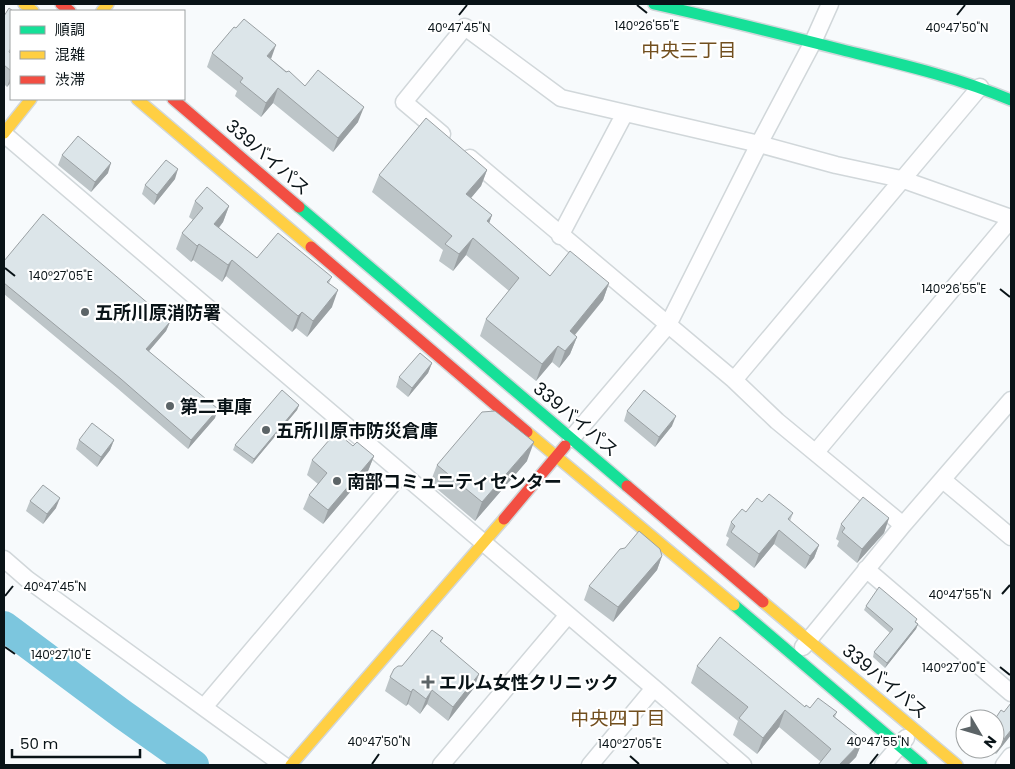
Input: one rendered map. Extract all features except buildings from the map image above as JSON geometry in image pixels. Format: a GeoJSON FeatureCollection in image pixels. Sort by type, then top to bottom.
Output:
{"type":"FeatureCollection","features":[{"type":"Feature","properties":{"kind":"street"},"geometry":{"type":"LineString","coordinates":[[654,4],[813,42],[980,87],[1011,100]]}},
{"type":"Feature","properties":{"kind":"street"},"geometry":{"type":"LineString","coordinates":[[291,765],[484,543],[668,325],[759,144],[813,42],[830,4]]}},
{"type":"Feature","properties":{"kind":"street"},"geometry":{"type":"LineString","coordinates":[[816,452],[1011,218],[901,179],[561,98],[465,27],[404,102],[560,236],[734,380],[777,421],[903,525]]}},
{"type":"Feature","properties":{"kind":"street"},"geometry":{"type":"LineString","coordinates":[[734,380],[980,87]]}},
{"type":"Feature","properties":{"kind":"street"},"geometry":{"type":"LineString","coordinates":[[30,100],[4,133],[401,474],[654,688],[738,764]]}},
{"type":"Feature","properties":{"kind":"street"},"geometry":{"type":"LineString","coordinates":[[138,100],[556,457],[795,656],[922,765]]}},
{"type":"Feature","properties":{"kind":"street","name":"339バイパス"},"geometry":{"type":"LineString","coordinates":[[174,100],[957,765]]}},
{"type":"Feature","properties":{"kind":"street"},"geometry":{"type":"LineString","coordinates":[[560,236],[625,113]]}},
{"type":"Feature","properties":{"kind":"street"},"geometry":{"type":"LineString","coordinates":[[795,656],[903,525],[1011,400]]}},
{"type":"Feature","properties":{"kind":"street"},"geometry":{"type":"LineString","coordinates":[[204,708],[401,474]]}},
{"type":"Feature","properties":{"kind":"street"},"geometry":{"type":"LineString","coordinates":[[943,480],[1011,537]]}},
{"type":"Feature","properties":{"kind":"street"},"geometry":{"type":"LineString","coordinates":[[4,559],[27,579],[283,765]]}},
{"type":"Feature","properties":{"kind":"street"},"geometry":{"type":"LineString","coordinates":[[866,569],[1011,693]]}},
{"type":"Feature","properties":{"kind":"street"},"geometry":{"type":"LineString","coordinates":[[440,765],[568,615]]}},
{"type":"Feature","properties":{"kind":"street"},"geometry":{"type":"LineString","coordinates":[[590,765],[654,688]]}},
{"type":"Feature","properties":{"kind":"street"},"geometry":{"type":"LineString","coordinates":[[883,765],[913,728]]}},
{"type":"Feature","properties":{"kind":"street"},"geometry":{"type":"LineString","coordinates":[[1004,765],[1011,756]]}},
{"type":"Feature","properties":{"kind":"waterway"},"geometry":{"type":"LineString","coordinates":[[4,626],[194,765]]}},
{"type":"Feature","properties":{"kind":"traffic: fast"},"geometry":{"type":"LineString","coordinates":[[654,4],[907,66],[970,84],[1011,100]]}},
{"type":"Feature","properties":{"kind":"traffic: fast"},"geometry":{"type":"LineString","coordinates":[[299,207],[627,486]]}},
{"type":"Feature","properties":{"kind":"traffic: fast"},"geometry":{"type":"LineString","coordinates":[[734,605],[922,765]]}},
{"type":"Feature","properties":{"kind":"traffic: slow"},"geometry":{"type":"LineString","coordinates":[[24,4],[32,10]]}},
{"type":"Feature","properties":{"kind":"traffic: slow"},"geometry":{"type":"LineString","coordinates":[[103,10],[108,4]]}},
{"type":"Feature","properties":{"kind":"traffic: slow"},"geometry":{"type":"LineString","coordinates":[[4,133],[30,100]]}},
{"type":"Feature","properties":{"kind":"traffic: slow"},"geometry":{"type":"LineString","coordinates":[[138,100],[311,247]]}},
{"type":"Feature","properties":{"kind":"traffic: slow"},"geometry":{"type":"LineString","coordinates":[[527,432],[734,605]]}},
{"type":"Feature","properties":{"kind":"traffic: slow"},"geometry":{"type":"LineString","coordinates":[[291,765],[504,519]]}},
{"type":"Feature","properties":{"kind":"traffic: slow"},"geometry":{"type":"LineString","coordinates":[[763,602],[957,765]]}},
{"type":"Feature","properties":{"kind":"traffic: jam"},"geometry":{"type":"LineString","coordinates":[[61,4],[69,10]]}},
{"type":"Feature","properties":{"kind":"traffic: jam"},"geometry":{"type":"LineString","coordinates":[[174,100],[299,207]]}},
{"type":"Feature","properties":{"kind":"traffic: jam"},"geometry":{"type":"LineString","coordinates":[[311,247],[527,432]]}},
{"type":"Feature","properties":{"kind":"traffic: jam"},"geometry":{"type":"LineString","coordinates":[[504,519],[565,446]]}},
{"type":"Feature","properties":{"kind":"traffic: jam"},"geometry":{"type":"LineString","coordinates":[[627,486],[763,602]]}},
{"type":"Feature","properties":{"kind":"place","name":"五所川原消防署"},"geometry":{"type":"Point","coordinates":[85,312]}},
{"type":"Feature","properties":{"kind":"place","name":"第二車庫"},"geometry":{"type":"Point","coordinates":[170,406]}},
{"type":"Feature","properties":{"kind":"place","name":"五所川原市防災倉庫"},"geometry":{"type":"Point","coordinates":[266,430]}},
{"type":"Feature","properties":{"kind":"place","name":"南部コミュニティセンター"},"geometry":{"type":"Point","coordinates":[337,481]}},
{"type":"Feature","properties":{"kind":"place","name":"エルム女性クリニック"},"geometry":{"type":"Point","coordinates":[428,682]}},
{"type":"Feature","properties":{"kind":"district","name":"中央三丁目"},"geometry":{"type":"Point","coordinates":[689,50]}},
{"type":"Feature","properties":{"kind":"district","name":"中央四丁目"},"geometry":{"type":"Point","coordinates":[618,718]}}]}
